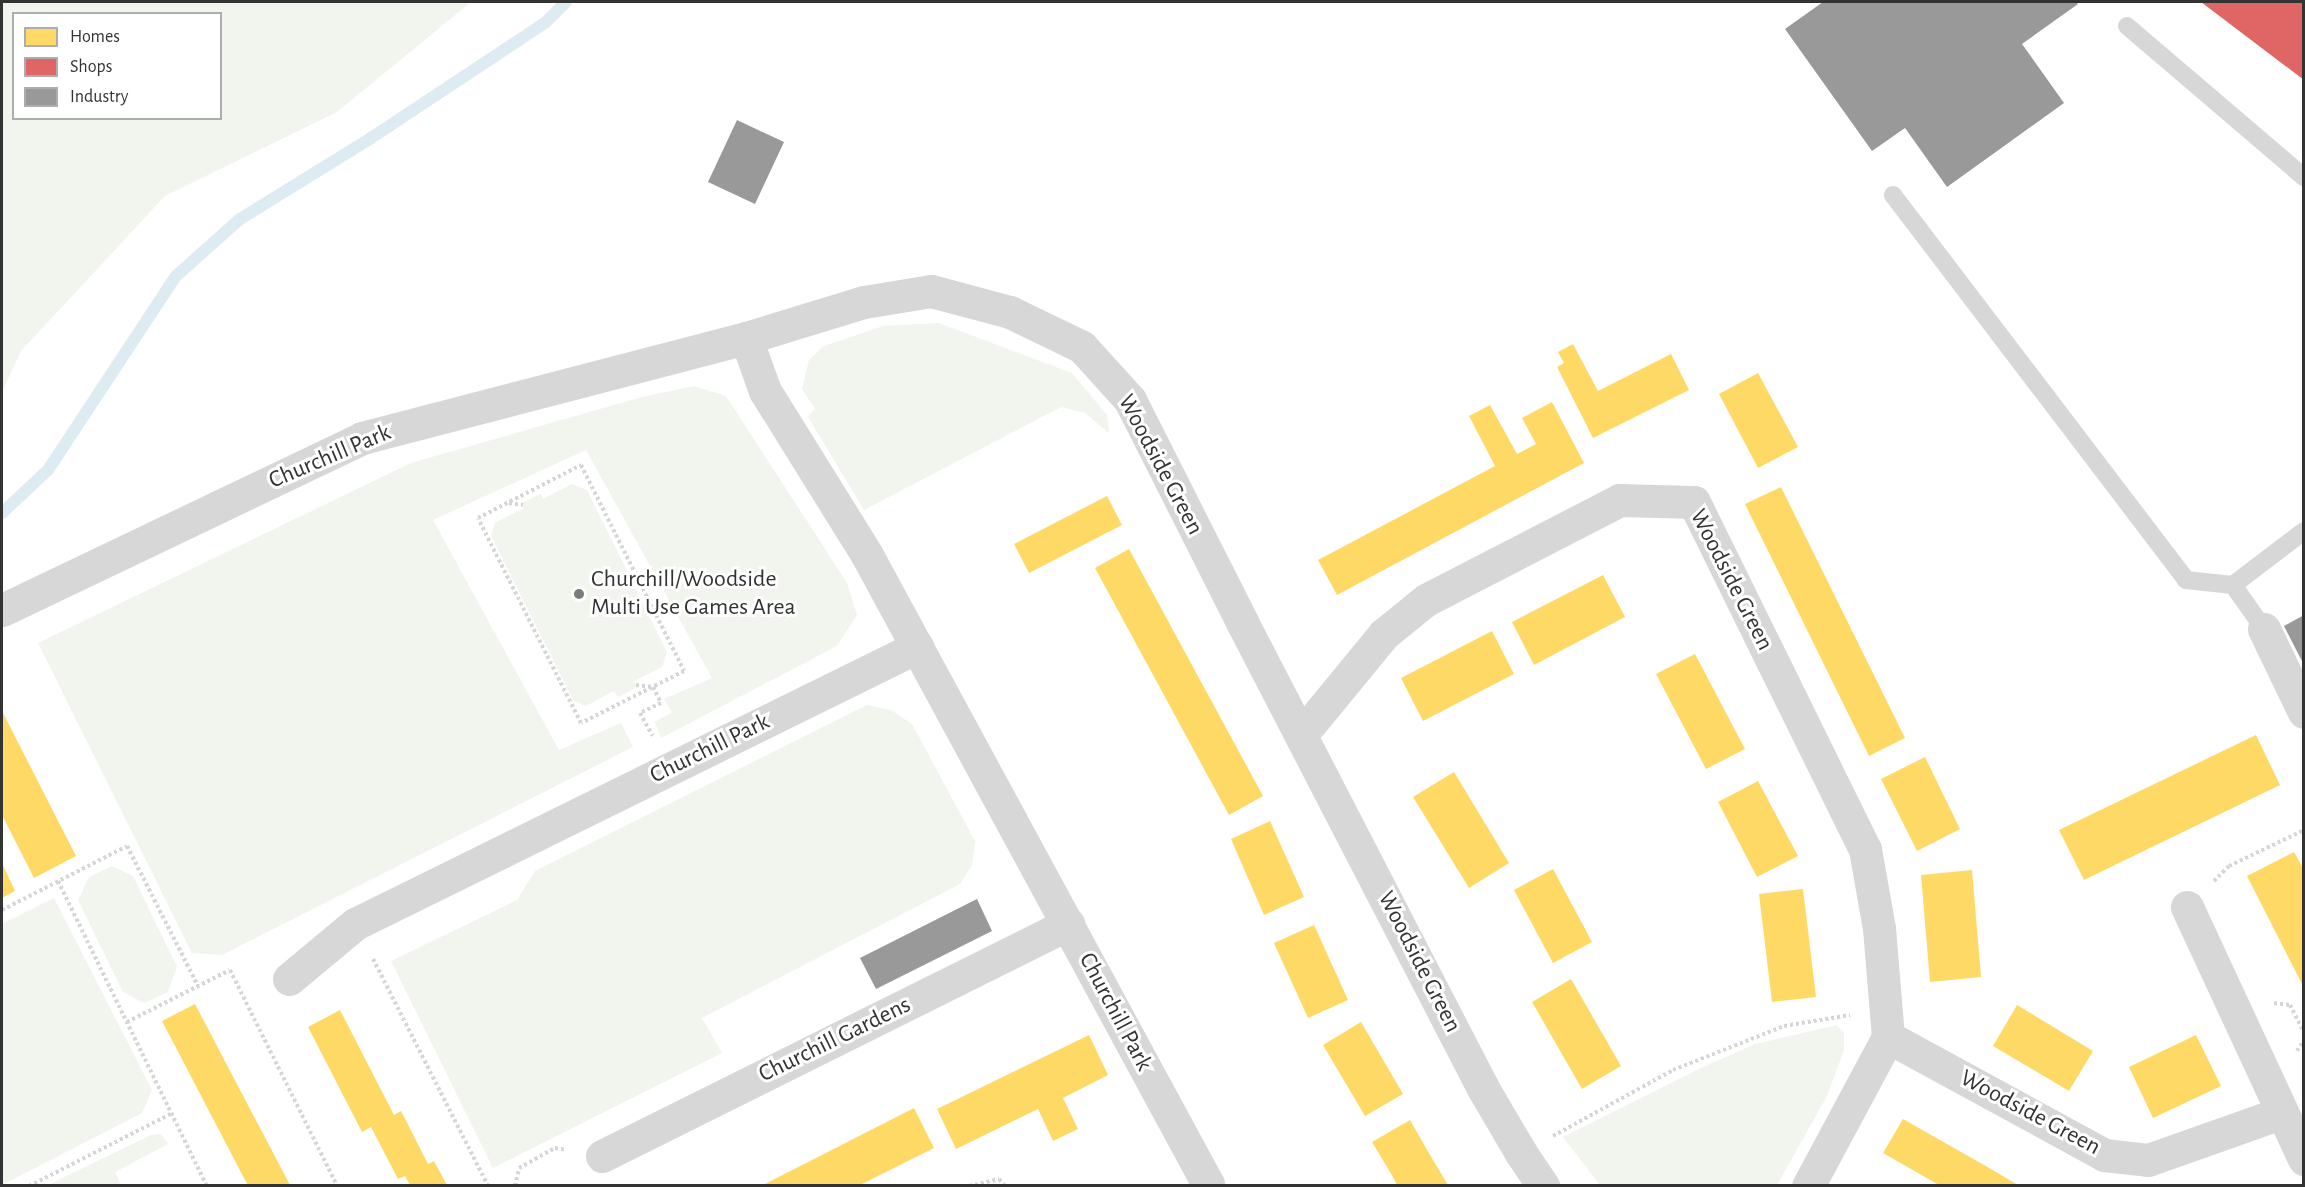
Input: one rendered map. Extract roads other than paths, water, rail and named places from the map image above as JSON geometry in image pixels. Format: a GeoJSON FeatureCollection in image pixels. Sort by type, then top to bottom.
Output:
{"type":"FeatureCollection","features":[{"type":"Feature","properties":{"kind":"street","name":"Churchill Park"},"geometry":{"type":"LineString","coordinates":[[2,610],[362,438],[746,338],[864,302],[931,291]]}},
{"type":"Feature","properties":{"kind":"street","name":"Woodside Green"},"geometry":{"type":"LineString","coordinates":[[931,291],[1010,312],[1082,347],[1131,400],[1484,1090],[1521,1153],[1543,1185]]}},
{"type":"Feature","properties":{"kind":"street","name":"Churchill Park"},"geometry":{"type":"LineString","coordinates":[[746,338],[765,391],[867,555],[1208,1184],[1204,1185]]}},
{"type":"Feature","properties":{"kind":"street","name":"Woodside Green"},"geometry":{"type":"LineString","coordinates":[[1301,735],[1384,634],[1426,600],[1620,500],[1694,502],[1865,849],[1879,928],[1887,1023],[2104,1155],[2148,1160],[2281,1113]]}},
{"type":"Feature","properties":{"kind":"street"},"geometry":{"type":"LineString","coordinates":[[2264,629],[2304,712]]}},
{"type":"Feature","properties":{"kind":"street","name":"Churchill Park"},"geometry":{"type":"LineString","coordinates":[[289,979],[355,924],[917,647]]}},
{"type":"Feature","properties":{"kind":"street"},"geometry":{"type":"LineString","coordinates":[[2187,907],[2304,1159]]}},
{"type":"Feature","properties":{"kind":"street","name":"Churchill Gardens"},"geometry":{"type":"LineString","coordinates":[[602,1156],[1068,924]]}},
{"type":"Feature","properties":{"kind":"street"},"geometry":{"type":"LineString","coordinates":[[1808,1185],[1887,1023]]}},
{"type":"Feature","properties":{"kind":"lane"},"geometry":{"type":"LineString","coordinates":[[2127,26],[2304,177]]}},
{"type":"Feature","properties":{"kind":"lane"},"geometry":{"type":"LineString","coordinates":[[1893,195],[2186,580],[2233,585],[2304,531]]}},
{"type":"Feature","properties":{"kind":"lane"},"geometry":{"type":"LineString","coordinates":[[2233,585],[2264,629]]}},
{"type":"Feature","properties":{"kind":"waterway"},"geometry":{"type":"LineString","coordinates":[[2,513],[48,470],[176,276],[240,219],[371,138],[546,22],[566,2]]}},
{"type":"Feature","properties":{"kind":"place","name":"Churchill/Woodside Multi Use Games Area"},"geometry":{"type":"Point","coordinates":[579,594]}}]}
